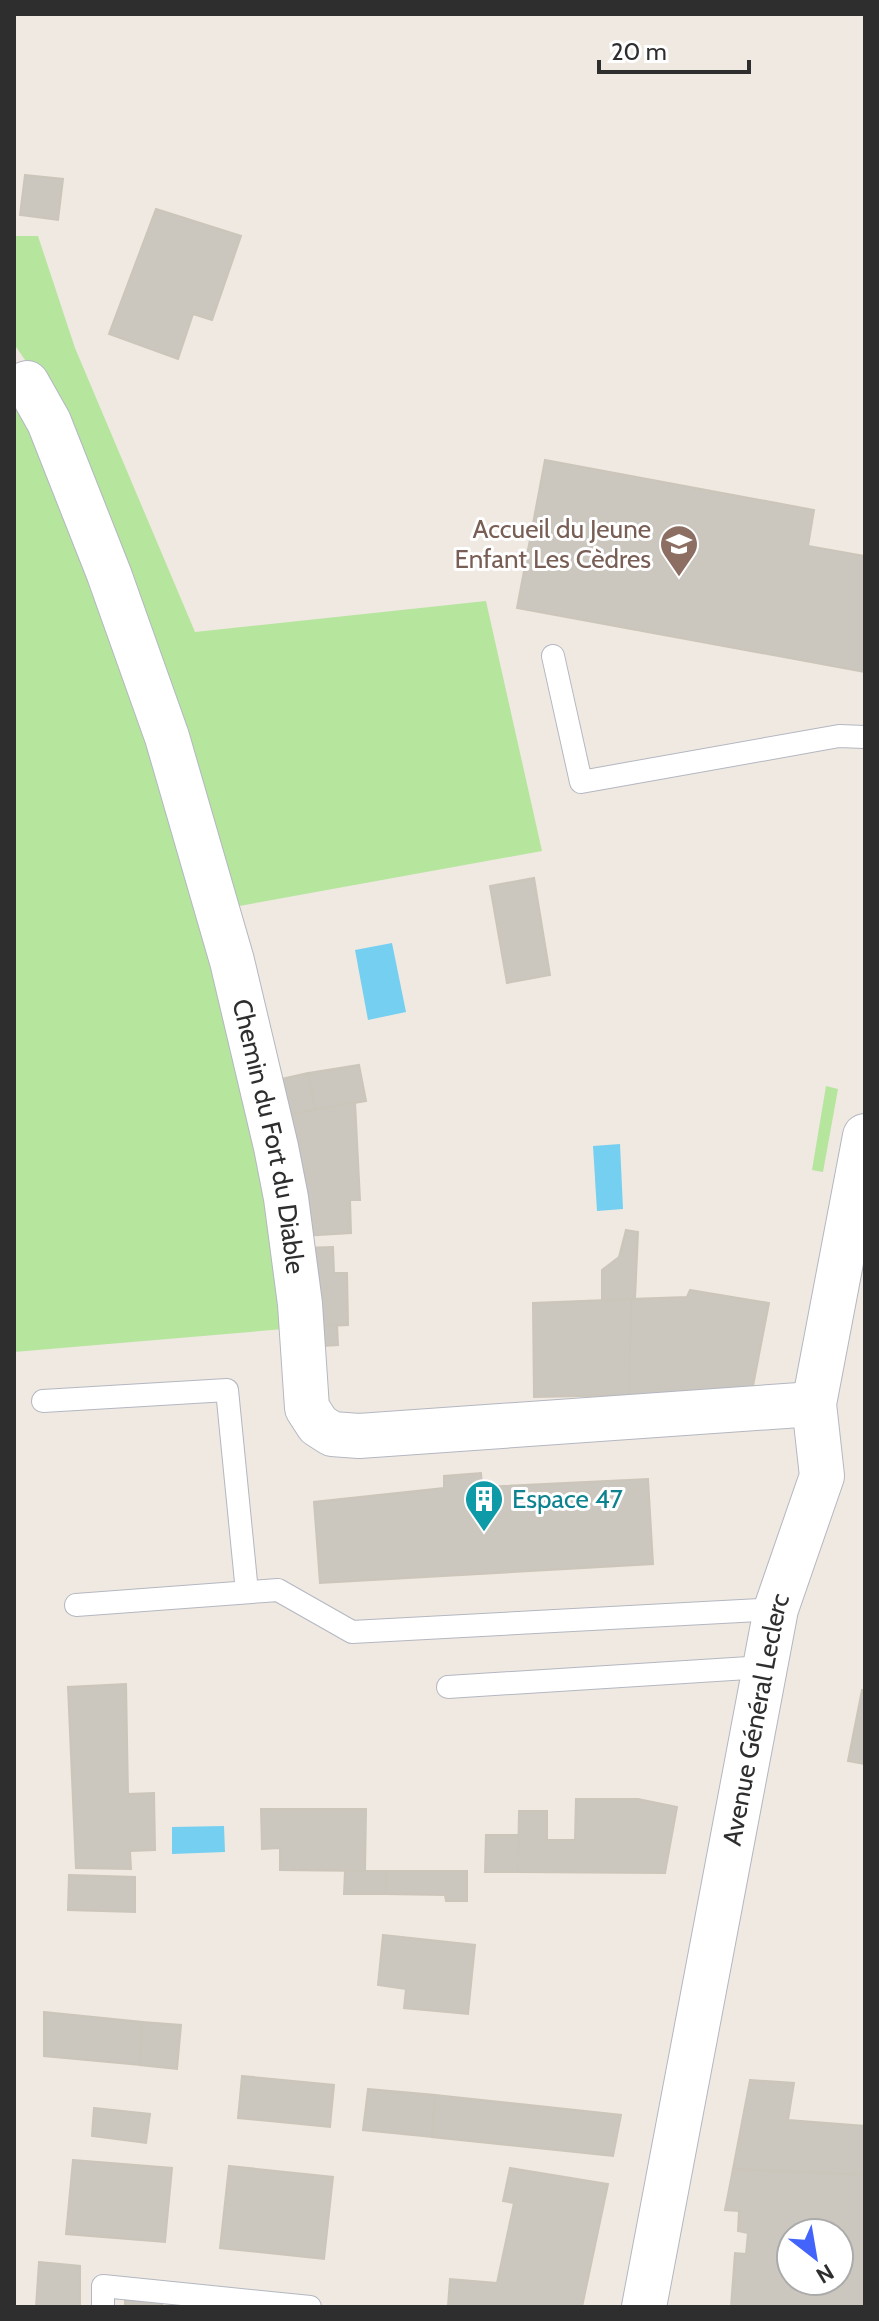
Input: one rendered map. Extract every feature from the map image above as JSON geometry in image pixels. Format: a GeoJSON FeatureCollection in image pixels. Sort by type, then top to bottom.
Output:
{"type":"FeatureCollection","features":[{"type":"Feature","properties":{"kind":"street","name":"Chemin du Fort du Diable"},"geometry":{"type":"LineString","coordinates":[[27,383],[49,422],[109,574],[167,737],[232,961],[279,1159],[300,1304],[307,1408],[318,1425],[332,1434],[359,1436],[814,1404]]}},
{"type":"Feature","properties":{"kind":"street","name":"Avenue Général Leclerc"},"geometry":{"type":"LineString","coordinates":[[644,2307],[776,1609],[822,1476],[814,1404],[852,1277],[865,1136]]}},
{"type":"Feature","properties":{"kind":"lane"},"geometry":{"type":"LineString","coordinates":[[553,656],[581,782],[839,736],[865,737]]}},
{"type":"Feature","properties":{"kind":"lane"},"geometry":{"type":"LineString","coordinates":[[43,1401],[227,1390],[247,1592]]}},
{"type":"Feature","properties":{"kind":"lane"},"geometry":{"type":"LineString","coordinates":[[76,1605],[278,1590],[352,1632],[776,1609]]}},
{"type":"Feature","properties":{"kind":"lane"},"geometry":{"type":"LineString","coordinates":[[448,1687],[765,1667]]}},
{"type":"Feature","properties":{"kind":"lane"},"geometry":{"type":"LineString","coordinates":[[103,2307],[103,2286],[310,2307]]}},
{"type":"Feature","properties":{"kind":"green space"},"geometry":{"type":"Polygon","coordinates":[[[14,236],[38,236],[75,348],[195,632],[486,601],[542,851],[228,908],[50,396],[14,344],[14,236]]]}},
{"type":"Feature","properties":{"kind":"green space"},"geometry":{"type":"Polygon","coordinates":[[[14,404],[31,417],[119,645],[205,913],[265,1163],[284,1329],[14,1352],[14,404]]]}},
{"type":"Feature","properties":{"kind":"green space"},"geometry":{"type":"Polygon","coordinates":[[[826,1086],[838,1089],[823,1172],[812,1170],[826,1086]]]}},
{"type":"Feature","properties":{"kind":"water"},"geometry":{"type":"Polygon","coordinates":[[[392,943],[406,1012],[368,1020],[355,950],[392,943]]]}},
{"type":"Feature","properties":{"kind":"water"},"geometry":{"type":"Polygon","coordinates":[[[620,1144],[623,1209],[597,1211],[593,1146],[620,1144]]]}},
{"type":"Feature","properties":{"kind":"water"},"geometry":{"type":"Polygon","coordinates":[[[224,1826],[225,1852],[172,1854],[172,1827],[224,1826]]]}},
{"type":"Feature","properties":{"kind":"building"},"geometry":{"type":"Polygon","coordinates":[[[25,175],[63,179],[58,220],[20,215],[25,175]]]}},
{"type":"Feature","properties":{"kind":"building"},"geometry":{"type":"Polygon","coordinates":[[[156,209],[241,236],[212,320],[193,314],[178,359],[109,334],[156,209]]]}},
{"type":"Feature","properties":{"kind":"building"},"geometry":{"type":"Polygon","coordinates":[[[545,460],[814,510],[808,546],[865,556],[865,672],[517,608],[545,460]]]}},
{"type":"Feature","properties":{"kind":"building"},"geometry":{"type":"Polygon","coordinates":[[[534,878],[550,975],[507,983],[490,886],[534,878]]]}},
{"type":"Feature","properties":{"kind":"building"},"geometry":{"type":"Polygon","coordinates":[[[359,1065],[366,1101],[315,1110],[308,1073],[359,1065]]]}},
{"type":"Feature","properties":{"kind":"building"},"geometry":{"type":"Polygon","coordinates":[[[308,1073],[315,1110],[282,1116],[273,1081],[308,1073]]]}},
{"type":"Feature","properties":{"kind":"building"},"geometry":{"type":"Polygon","coordinates":[[[355,1102],[360,1200],[350,1200],[351,1233],[302,1236],[282,1116],[355,1102]]]}},
{"type":"Feature","properties":{"kind":"building"},"geometry":{"type":"Polygon","coordinates":[[[626,1230],[638,1232],[635,1299],[602,1300],[602,1270],[619,1257],[626,1230]]]}},
{"type":"Feature","properties":{"kind":"building"},"geometry":{"type":"Polygon","coordinates":[[[333,1247],[334,1273],[347,1273],[348,1325],[306,1327],[302,1248],[333,1247]]]}},
{"type":"Feature","properties":{"kind":"building"},"geometry":{"type":"Polygon","coordinates":[[[690,1290],[769,1303],[752,1391],[629,1395],[631,1299],[687,1297],[690,1290]]]}},
{"type":"Feature","properties":{"kind":"building"},"geometry":{"type":"Polygon","coordinates":[[[631,1299],[629,1395],[534,1397],[533,1303],[631,1299]]]}},
{"type":"Feature","properties":{"kind":"building"},"geometry":{"type":"Polygon","coordinates":[[[337,1325],[338,1345],[307,1347],[306,1327],[337,1325]]]}},
{"type":"Feature","properties":{"kind":"building","name":"Espace 47"},"geometry":{"type":"Polygon","coordinates":[[[481,1473],[482,1487],[648,1479],[653,1564],[320,1583],[314,1502],[444,1488],[444,1476],[481,1473]]]}},
{"type":"Feature","properties":{"kind":"building"},"geometry":{"type":"Polygon","coordinates":[[[126,1684],[128,1794],[154,1793],[155,1850],[130,1851],[131,1869],[76,1868],[68,1687],[126,1684]]]}},
{"type":"Feature","properties":{"kind":"building"},"geometry":{"type":"Polygon","coordinates":[[[862,1690],[865,1691],[865,1764],[848,1761],[862,1690]]]}},
{"type":"Feature","properties":{"kind":"building"},"geometry":{"type":"Polygon","coordinates":[[[576,1799],[638,1799],[677,1807],[665,1873],[518,1872],[519,1811],[547,1811],[547,1840],[575,1840],[576,1799]]]}},
{"type":"Feature","properties":{"kind":"building"},"geometry":{"type":"Polygon","coordinates":[[[261,1809],[366,1809],[365,1871],[280,1870],[280,1848],[262,1849],[261,1809]]]}},
{"type":"Feature","properties":{"kind":"building"},"geometry":{"type":"Polygon","coordinates":[[[486,1835],[518,1835],[518,1872],[485,1872],[486,1835]]]}},
{"type":"Feature","properties":{"kind":"building"},"geometry":{"type":"Polygon","coordinates":[[[345,1871],[386,1871],[386,1894],[344,1894],[345,1871]]]}},
{"type":"Feature","properties":{"kind":"building"},"geometry":{"type":"Polygon","coordinates":[[[386,1871],[467,1871],[467,1901],[446,1901],[445,1895],[386,1894],[386,1871]]]}},
{"type":"Feature","properties":{"kind":"building"},"geometry":{"type":"Polygon","coordinates":[[[69,1875],[135,1877],[135,1912],[68,1910],[69,1875]]]}},
{"type":"Feature","properties":{"kind":"building"},"geometry":{"type":"Polygon","coordinates":[[[383,1935],[475,1945],[468,2014],[404,2008],[406,1989],[378,1985],[383,1935]]]}},
{"type":"Feature","properties":{"kind":"building"},"geometry":{"type":"Polygon","coordinates":[[[44,2012],[142,2022],[140,2065],[44,2056],[44,2012]]]}},
{"type":"Feature","properties":{"kind":"building"},"geometry":{"type":"Polygon","coordinates":[[[142,2022],[181,2025],[177,2069],[140,2065],[142,2022]]]}},
{"type":"Feature","properties":{"kind":"building"},"geometry":{"type":"Polygon","coordinates":[[[242,2076],[334,2085],[330,2127],[238,2118],[242,2076]]]}},
{"type":"Feature","properties":{"kind":"building"},"geometry":{"type":"Polygon","coordinates":[[[750,2080],[794,2083],[788,2120],[865,2126],[865,2175],[733,2169],[750,2080]]]}},
{"type":"Feature","properties":{"kind":"building"},"geometry":{"type":"Polygon","coordinates":[[[368,2089],[435,2095],[432,2137],[363,2130],[368,2089]]]}},
{"type":"Feature","properties":{"kind":"building"},"geometry":{"type":"Polygon","coordinates":[[[435,2095],[621,2115],[613,2156],[432,2137],[435,2095]]]}},
{"type":"Feature","properties":{"kind":"building"},"geometry":{"type":"Polygon","coordinates":[[[94,2108],[150,2114],[146,2143],[92,2136],[94,2108]]]}},
{"type":"Feature","properties":{"kind":"building"},"geometry":{"type":"Polygon","coordinates":[[[73,2160],[172,2168],[165,2242],[66,2234],[73,2160]]]}},
{"type":"Feature","properties":{"kind":"building"},"geometry":{"type":"Polygon","coordinates":[[[229,2166],[333,2177],[324,2259],[220,2248],[229,2166]]]}},
{"type":"Feature","properties":{"kind":"building"},"geometry":{"type":"Polygon","coordinates":[[[510,2168],[608,2184],[582,2307],[448,2306],[450,2279],[497,2283],[514,2203],[503,2201],[510,2168]]]}},
{"type":"Feature","properties":{"kind":"building"},"geometry":{"type":"Polygon","coordinates":[[[733,2169],[865,2175],[865,2307],[731,2307],[735,2253],[746,2254],[748,2233],[738,2231],[739,2211],[725,2210],[733,2169]]]}},
{"type":"Feature","properties":{"kind":"building"},"geometry":{"type":"Polygon","coordinates":[[[39,2262],[80,2266],[80,2307],[36,2307],[39,2262]]]}},
{"type":"Feature","properties":{"kind":"building"},"geometry":{"type":"Polygon","coordinates":[[[162,2296],[162,2307],[125,2307],[125,2298],[162,2296]]]}},
{"type":"Feature","properties":{"kind":"place","name":"Accueil du Jeune Enfant Les Cèdres"},"geometry":{"type":"Point","coordinates":[679,578]}},
{"type":"Feature","properties":{"kind":"place","name":"Espace 47"},"geometry":{"type":"Point","coordinates":[484,1533]}}]}
